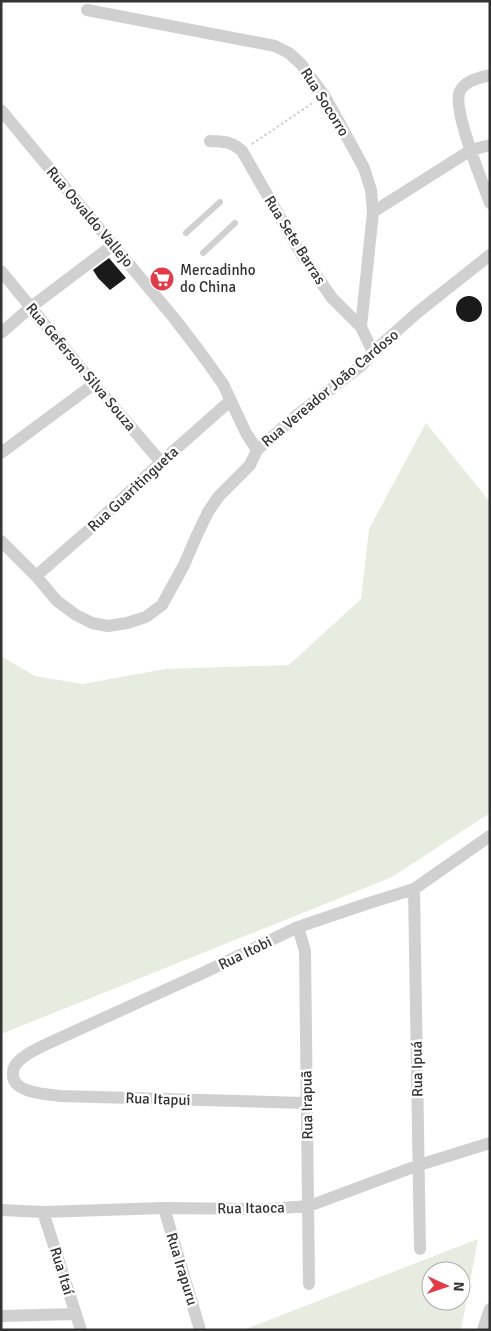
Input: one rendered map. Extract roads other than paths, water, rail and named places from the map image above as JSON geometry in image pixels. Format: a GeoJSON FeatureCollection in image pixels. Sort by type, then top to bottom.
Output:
{"type":"FeatureCollection","features":[{"type":"Feature","properties":{"kind":"street","name":"Rua Socorro"},"geometry":{"type":"LineString","coordinates":[[87,10],[275,46],[301,64],[324,95],[364,168],[371,190],[373,212],[361,327]]}},
{"type":"Feature","properties":{"kind":"street"},"geometry":{"type":"LineString","coordinates":[[490,75],[465,84],[458,93],[458,108],[490,203]]}},
{"type":"Feature","properties":{"kind":"street","name":"Rua Osvaldo Vallejo"},"geometry":{"type":"LineString","coordinates":[[1,110],[174,318],[223,384],[246,433],[257,450]]}},
{"type":"Feature","properties":{"kind":"street","name":"Rua Sete Barras"},"geometry":{"type":"LineString","coordinates":[[210,141],[235,144],[242,151],[300,252],[332,298],[361,327],[373,352]]}},
{"type":"Feature","properties":{"kind":"street"},"geometry":{"type":"LineString","coordinates":[[373,212],[471,150],[490,145]]}},
{"type":"Feature","properties":{"kind":"street"},"geometry":{"type":"LineString","coordinates":[[1,333],[31,307],[112,245]]}},
{"type":"Feature","properties":{"kind":"street","name":"Rua Vereador João Cardoso"},"geometry":{"type":"LineString","coordinates":[[1,541],[36,576],[57,601],[76,615],[92,623],[108,626],[146,617],[162,605],[184,565],[208,512],[219,496],[250,465],[257,450],[296,416],[362,365],[373,352],[418,312],[490,255]]}},
{"type":"Feature","properties":{"kind":"street","name":"Rua Geferson Silva Souza"},"geometry":{"type":"LineString","coordinates":[[1,271],[94,384],[162,462]]}},
{"type":"Feature","properties":{"kind":"street"},"geometry":{"type":"LineString","coordinates":[[1,452],[94,384]]}},
{"type":"Feature","properties":{"kind":"street","name":"Rua Guaritingueta"},"geometry":{"type":"LineString","coordinates":[[36,576],[230,401]]}},
{"type":"Feature","properties":{"kind":"street","name":"Rua Itobi"},"geometry":{"type":"LineString","coordinates":[[14,1081],[12,1073],[15,1065],[27,1054],[48,1043],[205,972],[298,927],[414,889],[490,836]]}},
{"type":"Feature","properties":{"kind":"street","name":"Rua Ipuá"},"geometry":{"type":"LineString","coordinates":[[414,889],[420,1249]]}},
{"type":"Feature","properties":{"kind":"street","name":"Rua Irapuã"},"geometry":{"type":"LineString","coordinates":[[298,927],[305,951],[309,1284]]}},
{"type":"Feature","properties":{"kind":"street","name":"Rua Itapui"},"geometry":{"type":"LineString","coordinates":[[14,1081],[20,1087],[38,1094],[60,1096],[306,1103]]}},
{"type":"Feature","properties":{"kind":"street","name":"Rua Itaoca"},"geometry":{"type":"LineString","coordinates":[[1,1210],[43,1212],[164,1208],[268,1209],[308,1206],[419,1165],[490,1142]]}},
{"type":"Feature","properties":{"kind":"street","name":"Rua Irapuru"},"geometry":{"type":"LineString","coordinates":[[164,1208],[200,1330]]}},
{"type":"Feature","properties":{"kind":"street","name":"Rua Itaí"},"geometry":{"type":"LineString","coordinates":[[43,1212],[82,1330]]}},
{"type":"Feature","properties":{"kind":"street"},"geometry":{"type":"LineString","coordinates":[[483,1330],[490,1309]]}},
{"type":"Feature","properties":{"kind":"street"},"geometry":{"type":"LineString","coordinates":[[1,1316],[76,1314]]}},
{"type":"Feature","properties":{"kind":"lane"},"geometry":{"type":"LineString","coordinates":[[186,233],[220,202]]}},
{"type":"Feature","properties":{"kind":"lane"},"geometry":{"type":"LineString","coordinates":[[203,253],[235,223]]}},
{"type":"Feature","properties":{"kind":"place","name":"Mercadinho do China"},"geometry":{"type":"Point","coordinates":[162,279]}}]}
